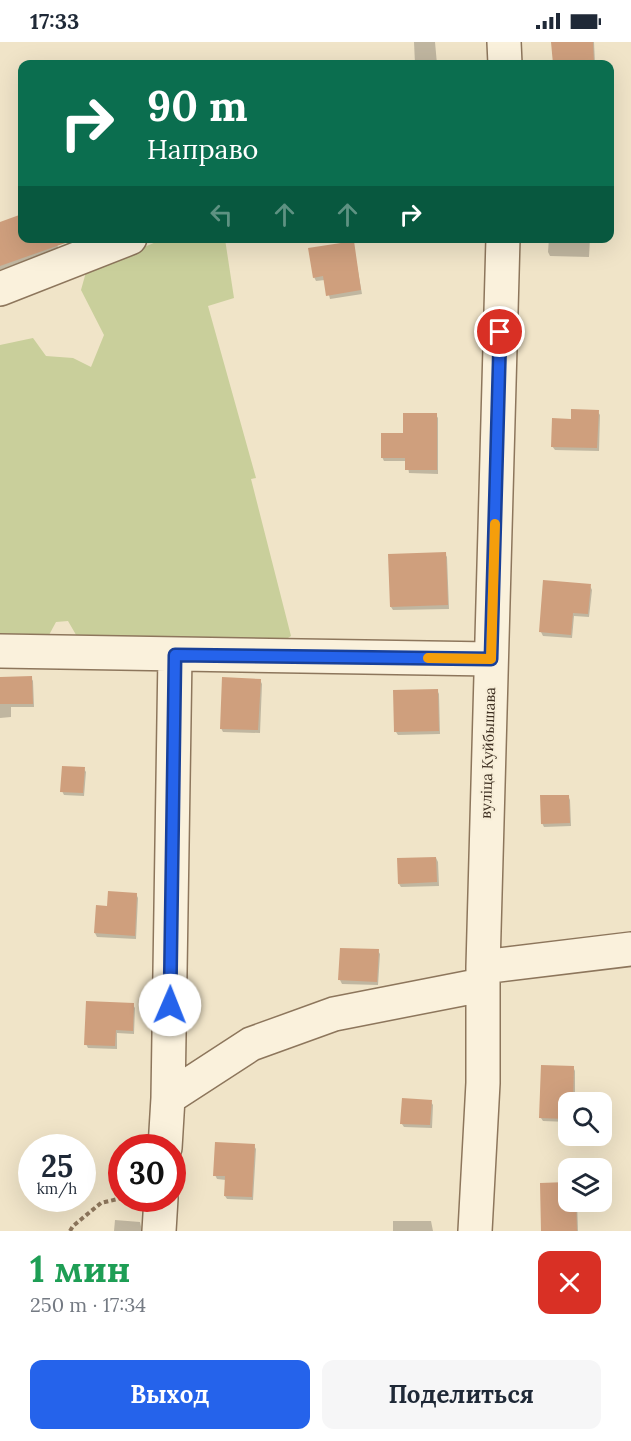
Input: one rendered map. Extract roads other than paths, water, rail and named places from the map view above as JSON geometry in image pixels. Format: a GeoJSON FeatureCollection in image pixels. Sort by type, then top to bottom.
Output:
{"type":"FeatureCollection","features":[{"type":"Feature","properties":{"kind":"street"},"geometry":{"type":"LineString","coordinates":[[504,42],[505,60]]}},
{"type":"Feature","properties":{"kind":"street"},"geometry":{"type":"LineString","coordinates":[[0,289],[117,243]]}},
{"type":"Feature","properties":{"kind":"street","name":"вуліца Куйбышава"},"geometry":{"type":"LineString","coordinates":[[476,1231],[483,1083],[482,976],[503,243]]}},
{"type":"Feature","properties":{"kind":"street"},"geometry":{"type":"LineString","coordinates":[[0,651],[491,659]]}},
{"type":"Feature","properties":{"kind":"street"},"geometry":{"type":"LineString","coordinates":[[166,1134],[175,655]]}},
{"type":"Feature","properties":{"kind":"street"},"geometry":{"type":"LineString","coordinates":[[168,1098],[251,1044],[334,1014],[482,976],[631,949]]}},
{"type":"Feature","properties":{"kind":"street"},"geometry":{"type":"LineString","coordinates":[[159,1231],[160,1212]]}}]}
